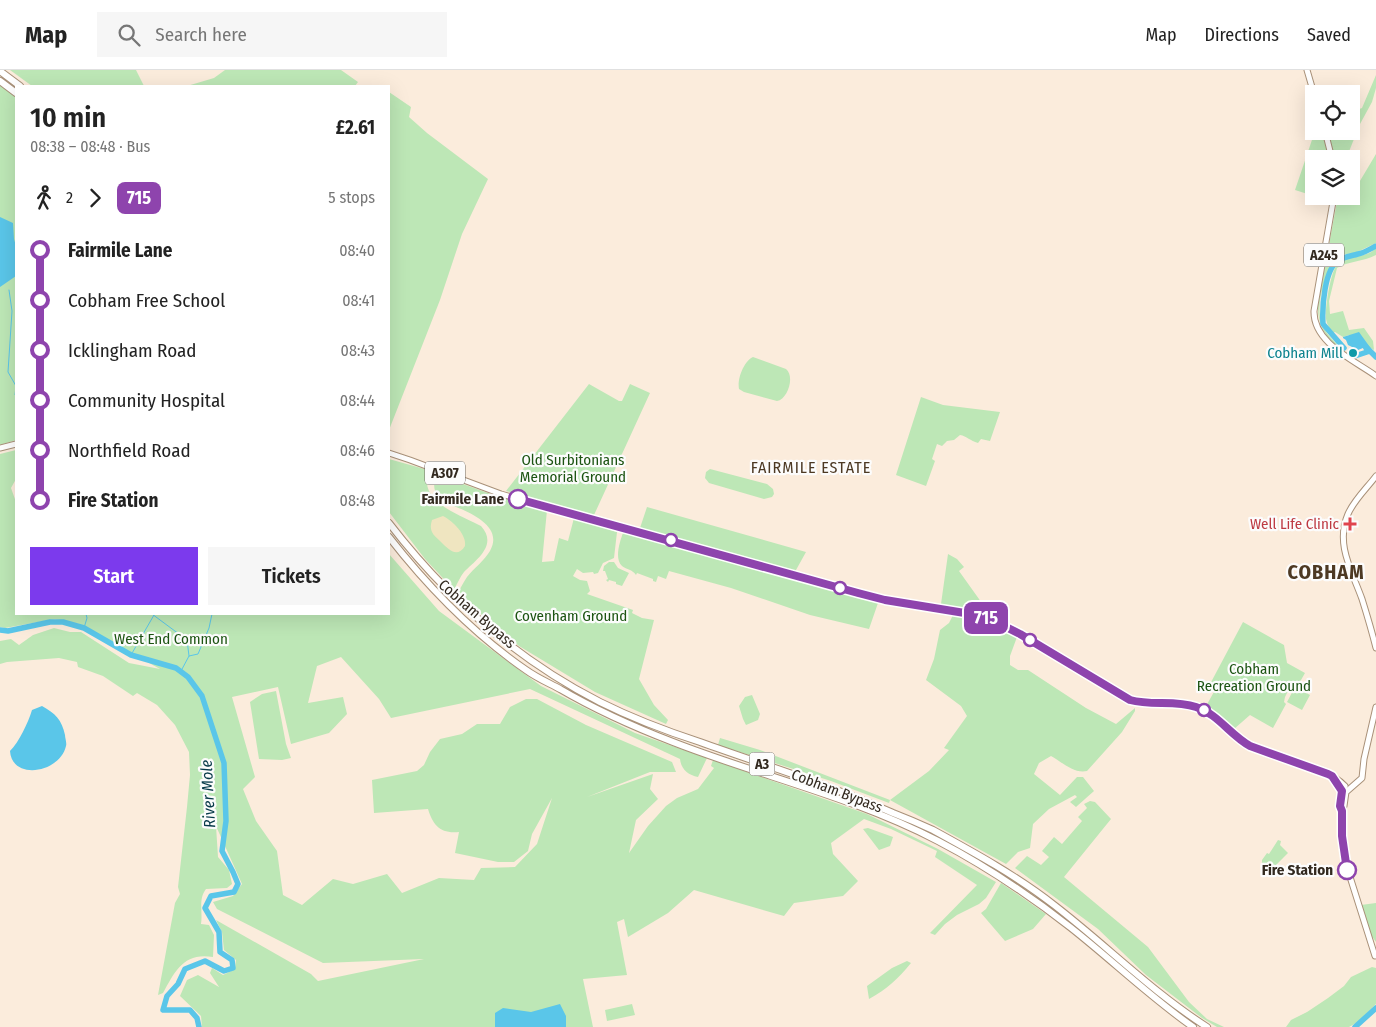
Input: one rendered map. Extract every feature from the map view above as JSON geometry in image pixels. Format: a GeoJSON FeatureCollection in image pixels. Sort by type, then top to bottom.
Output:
{"type":"FeatureCollection","features":[{"type":"Feature","properties":{"kind":"highway"},"geometry":{"type":"LineString","coordinates":[[0,71],[19,85]]}},
{"type":"Feature","properties":{"kind":"highway"},"geometry":{"type":"LineString","coordinates":[[0,81],[15,92]]}},
{"type":"Feature","properties":{"kind":"highway","name":"Cobham Bypass"},"geometry":{"type":"LineString","coordinates":[[390,524],[436,579],[475,617],[547,671],[602,703],[653,725],[852,795],[930,829],[983,858],[1052,903],[1151,986],[1207,1027]]}},
{"type":"Feature","properties":{"kind":"highway","name":"Cobham Bypass"},"geometry":{"type":"LineString","coordinates":[[390,538],[435,591],[480,634],[527,671],[598,710],[674,742],[886,817],[937,840],[1031,897],[1193,1027]]}},
{"type":"Feature","properties":{"kind":"main road"},"geometry":{"type":"LineString","coordinates":[[1308,70],[1312,85]]}},
{"type":"Feature","properties":{"kind":"main road","name":"A245"},"geometry":{"type":"LineString","coordinates":[[1332,205],[1314,314],[1316,325],[1327,340],[1336,348],[1376,376]]}},
{"type":"Feature","properties":{"kind":"main road"},"geometry":{"type":"LineString","coordinates":[[0,448],[15,444]]}},
{"type":"Feature","properties":{"kind":"main road","name":"A307"},"geometry":{"type":"LineString","coordinates":[[390,454],[501,494],[776,571],[885,600],[977,615],[992,620],[1020,634],[1127,699],[1139,702],[1182,704],[1197,707],[1212,715],[1250,746],[1332,776],[1345,789]]}},
{"type":"Feature","properties":{"kind":"main road"},"geometry":{"type":"LineString","coordinates":[[1376,476],[1352,506],[1347,517],[1344,544],[1346,557],[1361,596],[1376,648]]}},
{"type":"Feature","properties":{"kind":"main road"},"geometry":{"type":"LineString","coordinates":[[1376,707],[1364,756],[1362,778],[1357,784],[1345,789],[1342,811],[1342,836],[1347,869],[1376,958]]}},
{"type":"Feature","properties":{"kind":"main road"},"geometry":{"type":"LineString","coordinates":[[1370,939],[1376,947]]}},
{"type":"Feature","properties":{"kind":"green space"},"geometry":{"type":"Polygon","coordinates":[[[10,70],[136,70],[144,85],[31,85],[10,70]]]}},
{"type":"Feature","properties":{"kind":"green space"},"geometry":{"type":"Polygon","coordinates":[[[225,70],[341,70],[358,82],[356,85],[190,85],[214,78],[225,70]]]}},
{"type":"Feature","properties":{"kind":"green space"},"geometry":{"type":"Polygon","coordinates":[[[1376,75],[1376,88],[1372,102],[1360,124],[1360,109],[1376,75]]]}},
{"type":"Feature","properties":{"kind":"green space"},"geometry":{"type":"Polygon","coordinates":[[[0,85],[15,96],[15,440],[0,445],[0,85]]]}},
{"type":"Feature","properties":{"kind":"green space"},"geometry":{"type":"Polygon","coordinates":[[[390,93],[411,107],[409,117],[427,133],[488,179],[462,234],[440,300],[390,427],[390,93]]]}},
{"type":"Feature","properties":{"kind":"green space"},"geometry":{"type":"Polygon","coordinates":[[[1312,140],[1324,140],[1327,150],[1309,150],[1312,140]]]}},
{"type":"Feature","properties":{"kind":"green space"},"geometry":{"type":"Polygon","coordinates":[[[1329,140],[1354,140],[1350,150],[1331,150],[1329,140]]]}},
{"type":"Feature","properties":{"kind":"green space"},"geometry":{"type":"Polygon","coordinates":[[[1376,154],[1376,243],[1355,253],[1339,255],[1326,278],[1320,298],[1319,308],[1322,325],[1328,335],[1342,349],[1331,340],[1323,330],[1319,318],[1318,304],[1336,205],[1360,205],[1360,181],[1376,154]]]}},
{"type":"Feature","properties":{"kind":"green space"},"geometry":{"type":"Polygon","coordinates":[[[1305,160],[1305,193],[1295,190],[1305,160]]]}},
{"type":"Feature","properties":{"kind":"green space"},"geometry":{"type":"Polygon","coordinates":[[[1376,248],[1376,255],[1337,268],[1329,301],[1330,314],[1343,311],[1349,330],[1364,328],[1373,341],[1374,350],[1349,335],[1343,337],[1335,332],[1333,333],[1327,323],[1326,314],[1330,283],[1337,265],[1345,260],[1367,254],[1376,248]]]}},
{"type":"Feature","properties":{"kind":"green space"},"geometry":{"type":"Polygon","coordinates":[[[753,357],[786,369],[789,372],[789,387],[781,399],[777,401],[739,389],[742,371],[747,362],[753,357]]]}},
{"type":"Feature","properties":{"kind":"green space","name":"Old Surbitonians Memorial Ground"},"geometry":{"type":"Polygon","coordinates":[[[589,384],[619,401],[622,401],[630,384],[650,393],[594,515],[506,491],[589,384]]]}},
{"type":"Feature","properties":{"kind":"green space"},"geometry":{"type":"Polygon","coordinates":[[[921,397],[943,405],[1000,412],[990,441],[981,439],[978,443],[960,435],[954,440],[947,441],[942,446],[937,444],[932,459],[935,461],[926,486],[896,475],[921,397]]]}},
{"type":"Feature","properties":{"kind":"green space","name":"West End Common"},"geometry":{"type":"Polygon","coordinates":[[[15,450],[15,481],[11,488],[15,499],[15,615],[390,615],[390,555],[439,611],[541,686],[635,733],[707,758],[698,777],[694,776],[683,769],[680,759],[530,689],[391,718],[379,699],[341,657],[317,666],[308,703],[343,697],[347,714],[329,733],[291,744],[278,687],[232,697],[255,777],[243,789],[256,821],[277,851],[283,895],[302,905],[333,879],[353,884],[387,874],[402,893],[439,878],[474,880],[481,868],[515,867],[537,844],[552,798],[532,834],[528,851],[514,862],[498,862],[455,853],[459,832],[442,830],[432,820],[428,809],[374,813],[372,780],[417,771],[424,765],[430,752],[440,739],[462,734],[477,724],[500,724],[510,707],[526,699],[537,699],[586,725],[672,762],[676,772],[650,772],[587,797],[653,774],[650,789],[658,799],[636,820],[629,853],[648,826],[666,806],[677,798],[698,789],[714,768],[711,766],[713,760],[867,814],[938,849],[996,882],[986,898],[979,904],[957,915],[935,935],[930,933],[977,885],[935,857],[937,851],[891,829],[864,819],[831,843],[833,854],[858,881],[843,896],[794,903],[784,916],[694,890],[668,913],[628,937],[624,919],[617,922],[627,975],[583,979],[593,1027],[202,1027],[201,1016],[180,996],[187,980],[198,975],[219,987],[210,973],[212,968],[223,975],[235,969],[236,960],[224,950],[222,932],[216,920],[311,974],[318,981],[424,959],[323,963],[217,909],[213,902],[233,896],[242,884],[216,826],[218,857],[229,870],[232,884],[227,888],[206,889],[202,897],[201,924],[209,925],[214,935],[213,957],[203,956],[188,960],[176,971],[163,993],[158,995],[175,903],[180,894],[178,887],[190,775],[189,752],[175,725],[157,705],[137,693],[133,696],[103,676],[78,667],[77,662],[59,658],[0,664],[0,641],[11,639],[19,645],[33,635],[54,628],[70,632],[81,632],[129,663],[160,669],[79,624],[55,619],[5,628],[0,627],[0,454],[15,450]]]}},
{"type":"Feature","properties":{"kind":"green space"},"geometry":{"type":"Polygon","coordinates":[[[390,459],[428,470],[427,483],[429,492],[435,499],[453,512],[481,526],[486,533],[487,545],[484,551],[464,572],[454,590],[425,559],[390,513],[390,459]]]}},
{"type":"Feature","properties":{"kind":"green space"},"geometry":{"type":"Polygon","coordinates":[[[710,469],[767,484],[773,489],[774,494],[772,497],[764,499],[709,483],[705,478],[706,472],[710,469]]]}},
{"type":"Feature","properties":{"kind":"green space","name":"Covenham Ground"},"geometry":{"type":"Polygon","coordinates":[[[438,475],[499,497],[547,510],[542,562],[554,561],[559,538],[568,541],[574,518],[617,532],[614,558],[603,563],[598,573],[583,573],[577,569],[573,576],[587,581],[590,591],[587,594],[633,610],[632,613],[642,618],[654,620],[639,679],[654,705],[668,720],[666,724],[595,692],[519,646],[457,594],[467,577],[488,555],[493,541],[492,532],[478,518],[440,500],[434,486],[435,476],[438,475]]]}},
{"type":"Feature","properties":{"kind":"green space"},"geometry":{"type":"Polygon","coordinates":[[[647,507],[806,552],[791,579],[878,603],[869,629],[810,615],[731,588],[669,571],[666,579],[658,576],[656,582],[637,573],[636,575],[622,566],[618,559],[618,550],[623,533],[675,547],[678,542],[640,528],[647,507]]]}},
{"type":"Feature","properties":{"kind":"green space"},"geometry":{"type":"Polygon","coordinates":[[[948,554],[957,559],[964,567],[959,571],[989,613],[986,615],[941,604],[948,554]]]}},
{"type":"Feature","properties":{"kind":"green space"},"geometry":{"type":"Polygon","coordinates":[[[609,562],[614,562],[618,568],[629,573],[622,586],[616,584],[616,582],[609,580],[608,582],[606,580],[608,579],[605,571],[603,571],[604,566],[609,562]]]}},
{"type":"Feature","properties":{"kind":"green space"},"geometry":{"type":"Polygon","coordinates":[[[953,615],[986,623],[1017,637],[1010,656],[1010,665],[1018,670],[1028,670],[1086,708],[1116,724],[1135,708],[1122,732],[1087,771],[1077,771],[1051,756],[1039,763],[1034,774],[1060,795],[1077,777],[1083,777],[1094,791],[1076,807],[1070,802],[1077,797],[1075,795],[1049,809],[1033,824],[1030,848],[1018,852],[1006,864],[890,800],[929,771],[949,750],[944,748],[967,716],[961,706],[926,680],[934,659],[940,630],[949,623],[953,615]]]}},
{"type":"Feature","properties":{"kind":"green space","name":"Cobham Recreation Ground"},"geometry":{"type":"Polygon","coordinates":[[[1243,622],[1284,645],[1287,663],[1305,673],[1297,687],[1291,685],[1285,697],[1284,702],[1286,704],[1273,728],[1250,715],[1234,729],[1217,714],[1205,708],[1215,690],[1209,686],[1243,622]]]}},
{"type":"Feature","properties":{"kind":"green space"},"geometry":{"type":"Polygon","coordinates":[[[1295,687],[1310,695],[1302,710],[1287,702],[1295,687]]]}},
{"type":"Feature","properties":{"kind":"green space"},"geometry":{"type":"Polygon","coordinates":[[[276,691],[286,744],[291,758],[282,760],[259,759],[250,702],[262,694],[276,691]]]}},
{"type":"Feature","properties":{"kind":"green space"},"geometry":{"type":"Polygon","coordinates":[[[752,695],[760,714],[758,720],[746,725],[739,706],[745,697],[752,695]]]}},
{"type":"Feature","properties":{"kind":"green space"},"geometry":{"type":"Polygon","coordinates":[[[720,738],[760,750],[890,800],[889,803],[831,781],[718,745],[720,738]]]}},
{"type":"Feature","properties":{"kind":"green space"},"geometry":{"type":"Polygon","coordinates":[[[1090,801],[1095,802],[1111,819],[1064,877],[1148,947],[1189,1002],[1207,1019],[1224,1027],[1217,1027],[1202,1018],[1146,975],[1098,929],[1015,868],[1027,856],[1041,865],[1049,857],[1042,851],[1054,837],[1062,844],[1082,821],[1078,817],[1087,808],[1084,804],[1090,801]]]}},
{"type":"Feature","properties":{"kind":"green space"},"geometry":{"type":"Polygon","coordinates":[[[868,828],[893,837],[890,846],[879,850],[863,829],[868,828]]]}},
{"type":"Feature","properties":{"kind":"green space"},"geometry":{"type":"Polygon","coordinates":[[[1278,840],[1281,841],[1280,845],[1288,853],[1270,871],[1262,865],[1262,860],[1267,853],[1269,854],[1278,840]]]}},
{"type":"Feature","properties":{"kind":"green space"},"geometry":{"type":"Polygon","coordinates":[[[1001,883],[1046,914],[1033,929],[1005,941],[981,913],[986,909],[1001,883]]]}},
{"type":"Feature","properties":{"kind":"green space"},"geometry":{"type":"Polygon","coordinates":[[[1376,903],[1376,942],[1371,935],[1361,905],[1376,903]]]}},
{"type":"Feature","properties":{"kind":"green space"},"geometry":{"type":"Polygon","coordinates":[[[907,961],[911,963],[897,979],[869,999],[867,986],[892,968],[907,961]]]}},
{"type":"Feature","properties":{"kind":"green space"},"geometry":{"type":"Polygon","coordinates":[[[1372,967],[1376,968],[1376,1004],[1358,1022],[1349,1027],[1286,1027],[1291,1020],[1307,1012],[1344,986],[1351,977],[1372,967]]]}},
{"type":"Feature","properties":{"kind":"green space"},"geometry":{"type":"Polygon","coordinates":[[[632,1004],[635,1015],[607,1021],[605,1010],[632,1004]]]}},
{"type":"Feature","properties":{"kind":"sand"},"geometry":{"type":"Polygon","coordinates":[[[443,516],[455,525],[464,537],[465,546],[459,552],[449,550],[432,532],[432,520],[443,516]]]}},
{"type":"Feature","properties":{"kind":"water"},"geometry":{"type":"Polygon","coordinates":[[[0,217],[13,223],[15,277],[0,287],[0,217]]]}},
{"type":"Feature","properties":{"kind":"water"},"geometry":{"type":"Polygon","coordinates":[[[1359,332],[1372,350],[1366,355],[1363,348],[1358,350],[1348,345],[1343,338],[1359,332]]]}},
{"type":"Feature","properties":{"kind":"water"},"geometry":{"type":"Polygon","coordinates":[[[42,706],[51,711],[60,721],[64,730],[66,746],[62,755],[55,762],[36,770],[27,770],[19,767],[13,761],[10,751],[23,732],[32,710],[42,706]]]}},
{"type":"Feature","properties":{"kind":"water"},"geometry":{"type":"Polygon","coordinates":[[[560,1004],[566,1016],[566,1027],[495,1027],[495,1013],[503,1008],[531,1012],[560,1004]]]}},
{"type":"Feature","properties":{"kind":"waterway","name":"River Mole"},"geometry":{"type":"LineString","coordinates":[[1344,348],[1323,324],[1327,280],[1334,265],[1339,260],[1363,253],[1376,246]]}},
{"type":"Feature","properties":{"kind":"waterway"},"geometry":{"type":"LineString","coordinates":[[9,290],[12,311],[8,372],[15,384]]}},
{"type":"Feature","properties":{"kind":"waterway","name":"River Mole"},"geometry":{"type":"LineString","coordinates":[[1365,346],[1376,357]]}},
{"type":"Feature","properties":{"kind":"waterway"},"geometry":{"type":"LineString","coordinates":[[1355,356],[1370,351]]}},
{"type":"Feature","properties":{"kind":"waterway"},"geometry":{"type":"LineString","coordinates":[[84,628],[86,615]]}},
{"type":"Feature","properties":{"kind":"waterway"},"geometry":{"type":"LineString","coordinates":[[153,615],[187,640],[189,656]]}},
{"type":"Feature","properties":{"kind":"waterway"},"geometry":{"type":"LineString","coordinates":[[131,655],[154,615]]}},
{"type":"Feature","properties":{"kind":"waterway"},"geometry":{"type":"LineString","coordinates":[[181,671],[189,656],[198,654],[209,628],[212,615]]}},
{"type":"Feature","properties":{"kind":"waterway","name":"River Mole"},"geometry":{"type":"LineString","coordinates":[[0,630],[8,631],[50,622],[63,622],[84,628],[131,655],[176,668],[188,677],[202,696],[224,763],[226,821],[222,851],[238,884],[234,892],[211,896],[205,908],[219,932],[220,952],[232,960],[233,968],[224,971],[205,961],[185,969],[178,984],[167,996],[163,1010],[190,1010],[197,1018],[199,1027]]}},
{"type":"Feature","properties":{"kind":"waterway","name":"River Mole"},"geometry":{"type":"LineString","coordinates":[[1355,1027],[1376,1008]]}},
{"type":"Feature","properties":{"kind":"bus line","name":"715"},"geometry":{"type":"LineString","coordinates":[[518,499],[885,600],[977,615],[1020,634],[1127,699],[1139,702],[1197,707],[1212,715],[1250,746],[1332,776],[1342,789],[1340,806],[1347,870]]}},
{"type":"Feature","properties":{"kind":"place","name":"Cobham Mill"},"geometry":{"type":"Point","coordinates":[1353,353]}},
{"type":"Feature","properties":{"kind":"place","name":"Fairmile Lane"},"geometry":{"type":"Point","coordinates":[518,499]}},
{"type":"Feature","properties":{"kind":"place","name":"Well Life Clinic"},"geometry":{"type":"Point","coordinates":[1350,524]}},
{"type":"Feature","properties":{"kind":"place","name":"Fire Station"},"geometry":{"type":"Point","coordinates":[1347,870]}},
{"type":"Feature","properties":{"kind":"district","name":"FAIRMILE ESTATE"},"geometry":{"type":"Point","coordinates":[811,467]}},
{"type":"Feature","properties":{"kind":"district","name":"COBHAM"},"geometry":{"type":"Point","coordinates":[1326,572]}}]}
